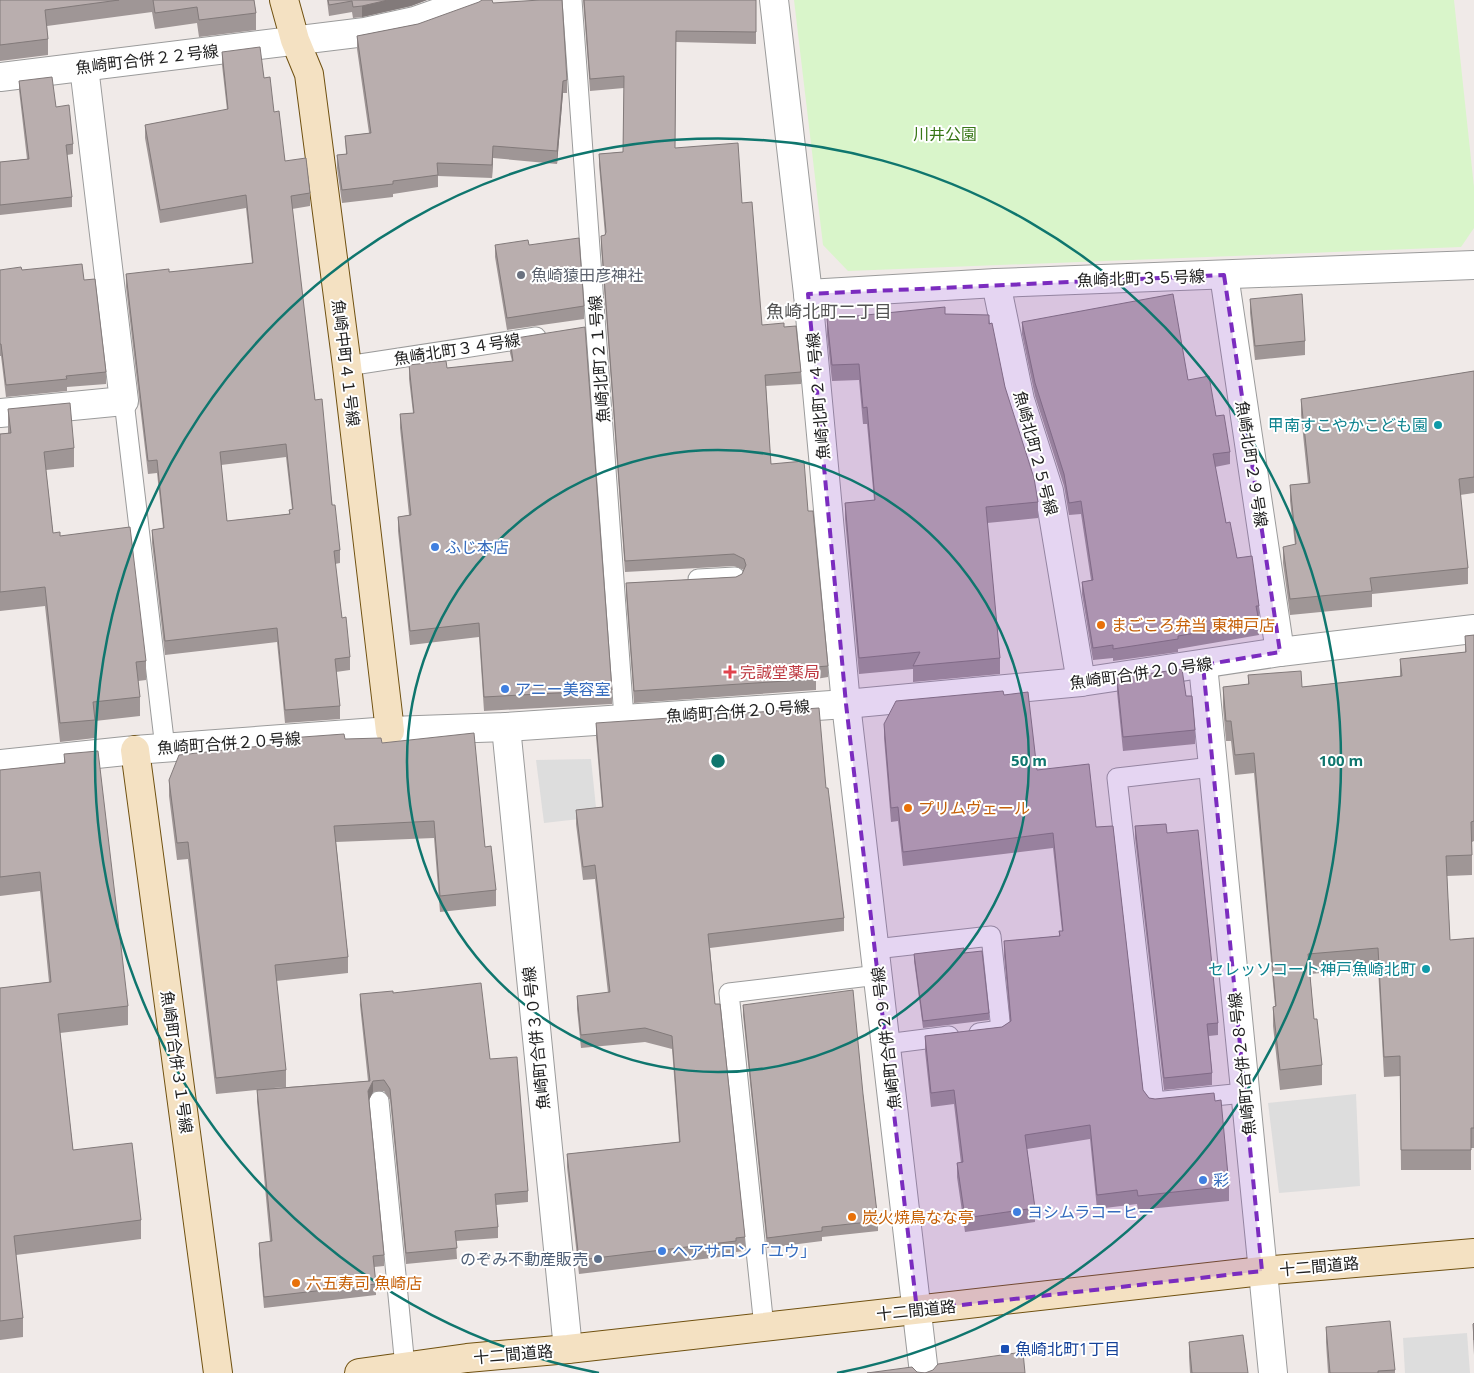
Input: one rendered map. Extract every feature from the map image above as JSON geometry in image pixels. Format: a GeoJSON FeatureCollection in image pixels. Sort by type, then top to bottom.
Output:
{"type":"FeatureCollection","features":[{"type":"Feature","properties":{"kind":"street","name":"魚崎中町４１号線"},"geometry":{"type":"LineString","coordinates":[[284,0],[295,40],[309,74],[347,366],[390,731]]}},
{"type":"Feature","properties":{"kind":"street","name":"魚崎町合併２２号線"},"geometry":{"type":"LineString","coordinates":[[0,77],[365,32],[415,21],[474,0]]}},
{"type":"Feature","properties":{"kind":"street","name":"魚崎北町２４号線"},"geometry":{"type":"LineString","coordinates":[[774,0],[808,294],[846,704]]}},
{"type":"Feature","properties":{"kind":"street"},"geometry":{"type":"LineString","coordinates":[[0,414],[124,401],[84,67]]}},
{"type":"Feature","properties":{"kind":"street","name":"魚崎北町３５号線"},"geometry":{"type":"LineString","coordinates":[[808,294],[996,283],[1474,266]]}},
{"type":"Feature","properties":{"kind":"street","name":"魚崎北町２９号線"},"geometry":{"type":"LineString","coordinates":[[1224,275],[1280,652]]}},
{"type":"Feature","properties":{"kind":"street","name":"魚崎北町２５号線"},"geometry":{"type":"LineString","coordinates":[[996,283],[1020,400],[1049,491],[1081,682]]}},
{"type":"Feature","properties":{"kind":"street","name":"魚崎町合併２０号線"},"geometry":{"type":"LineString","coordinates":[[0,764],[135,750],[390,731],[506,727],[846,704],[1081,682],[1280,652],[1474,629]]}},
{"type":"Feature","properties":{"kind":"street","name":"魚崎町合併２８号線"},"geometry":{"type":"LineString","coordinates":[[1202,665],[1273,1373]]}},
{"type":"Feature","properties":{"kind":"street","name":"魚崎町合併２９号線"},"geometry":{"type":"LineString","coordinates":[[846,704],[924,1373]]}},
{"type":"Feature","properties":{"kind":"street","name":"魚崎町合併３０号線"},"geometry":{"type":"LineString","coordinates":[[506,727],[568,1349]]}},
{"type":"Feature","properties":{"kind":"street","name":"魚崎町合併３１号線"},"geometry":{"type":"LineString","coordinates":[[135,750],[218,1373]]}},
{"type":"Feature","properties":{"kind":"street","name":"十二間道路"},"geometry":{"type":"LineString","coordinates":[[359,1373],[405,1367],[468,1366],[568,1349],[1262,1272],[1474,1253]]}},
{"type":"Feature","properties":{"kind":"lane","name":"魚崎北町２１号線"},"geometry":{"type":"LineString","coordinates":[[572,0],[597,328],[624,583],[624,718]]}},
{"type":"Feature","properties":{"kind":"lane"},"geometry":{"type":"LineString","coordinates":[[578,330],[597,328]]}},
{"type":"Feature","properties":{"kind":"lane","name":"魚崎北町３４号線"},"geometry":{"type":"LineString","coordinates":[[347,366],[558,334]]}},
{"type":"Feature","properties":{"kind":"lane"},"geometry":{"type":"LineString","coordinates":[[124,401],[165,748]]}},
{"type":"Feature","properties":{"kind":"lane"},"geometry":{"type":"LineString","coordinates":[[679,580],[735,577]]}},
{"type":"Feature","properties":{"kind":"lane"},"geometry":{"type":"LineString","coordinates":[[1212,767],[1117,778],[1154,1102],[1244,1093]]}},
{"type":"Feature","properties":{"kind":"lane"},"geometry":{"type":"LineString","coordinates":[[764,1327],[729,993],[991,936],[1001,1030],[886,1044]]}},
{"type":"Feature","properties":{"kind":"lane"},"geometry":{"type":"LineString","coordinates":[[379,1101],[405,1367]]}},
{"type":"Feature","properties":{"kind":"highlighted area"},"geometry":{"type":"Polygon","coordinates":[[[1224,275],[1280,652],[1203,665],[1262,1271],[917,1310],[846,704],[808,294],[1224,275]]]}},
{"type":"Feature","properties":{"kind":"green space","name":"川井公園"},"geometry":{"type":"Polygon","coordinates":[[[794,0],[1454,0],[1474,187],[1474,228],[1461,247],[848,271],[823,245],[794,0]]]}},
{"type":"Feature","properties":{"kind":"shaded area"},"geometry":{"type":"Polygon","coordinates":[[[591,759],[597,817],[544,823],[536,760],[591,759]]]}},
{"type":"Feature","properties":{"kind":"shaded area"},"geometry":{"type":"Polygon","coordinates":[[[1356,1094],[1360,1186],[1279,1193],[1268,1103],[1356,1094]]]}},
{"type":"Feature","properties":{"kind":"shaded area"},"geometry":{"type":"Polygon","coordinates":[[[1467,1333],[1470,1373],[1405,1373],[1403,1338],[1467,1333]]]}},
{"type":"Feature","properties":{"kind":"building"},"geometry":{"type":"Polygon","coordinates":[[[0,0],[119,0],[45,10],[48,39],[0,45],[0,0]]]}},
{"type":"Feature","properties":{"kind":"building"},"geometry":{"type":"Polygon","coordinates":[[[153,0],[254,0],[256,13],[199,20],[197,7],[155,13],[153,0]]]}},
{"type":"Feature","properties":{"kind":"building"},"geometry":{"type":"Polygon","coordinates":[[[328,0],[388,0],[353,7],[352,1],[329,5],[328,0]]]}},
{"type":"Feature","properties":{"kind":"building"},"geometry":{"type":"Polygon","coordinates":[[[482,0],[492,0],[493,3],[562,0],[567,80],[563,81],[557,151],[493,146],[492,165],[437,163],[438,175],[393,181],[393,184],[342,190],[337,155],[347,154],[345,136],[371,133],[357,36],[418,24],[482,0]]]}},
{"type":"Feature","properties":{"kind":"building"},"geometry":{"type":"Polygon","coordinates":[[[584,0],[756,0],[756,32],[676,31],[675,148],[738,143],[742,203],[752,202],[762,325],[784,323],[784,327],[796,326],[801,372],[765,375],[771,464],[804,461],[808,511],[813,511],[828,666],[815,667],[816,679],[634,691],[626,583],[736,577],[742,574],[746,565],[744,559],[734,554],[625,561],[601,236],[605,235],[606,232],[599,154],[623,152],[624,76],[590,79],[584,0]]]}},
{"type":"Feature","properties":{"kind":"building"},"geometry":{"type":"Polygon","coordinates":[[[260,47],[264,78],[270,77],[274,112],[279,111],[285,161],[306,158],[310,193],[291,196],[315,400],[322,399],[332,505],[335,505],[340,550],[334,551],[342,618],[346,617],[350,657],[335,659],[340,706],[285,710],[277,628],[165,641],[152,530],[164,528],[157,460],[148,461],[126,274],[169,269],[169,272],[253,263],[246,195],[160,210],[145,125],[228,109],[222,52],[260,47]],[[286,444],[220,452],[227,521],[290,514],[289,510],[293,509],[286,444]]]}},
{"type":"Feature","properties":{"kind":"building"},"geometry":{"type":"Polygon","coordinates":[[[52,77],[56,107],[69,105],[73,144],[66,145],[72,197],[0,205],[0,162],[29,159],[19,81],[52,77]]]}},
{"type":"Feature","properties":{"kind":"building"},"geometry":{"type":"Polygon","coordinates":[[[579,238],[584,306],[507,318],[495,245],[528,240],[529,245],[579,238]]]}},
{"type":"Feature","properties":{"kind":"building"},"geometry":{"type":"Polygon","coordinates":[[[82,264],[84,280],[95,279],[106,372],[66,376],[67,379],[6,385],[0,344],[0,270],[21,267],[22,270],[82,264]]]}},
{"type":"Feature","properties":{"kind":"building"},"geometry":{"type":"Polygon","coordinates":[[[1173,294],[1188,380],[1209,376],[1216,416],[1224,415],[1230,452],[1213,454],[1226,523],[1230,522],[1237,558],[1252,556],[1259,606],[1256,606],[1259,622],[1178,636],[1178,639],[1113,649],[1113,645],[1093,648],[1082,582],[1093,580],[1081,501],[1069,503],[1064,474],[1035,383],[1022,322],[1173,294]]]}},
{"type":"Feature","properties":{"kind":"building"},"geometry":{"type":"Polygon","coordinates":[[[1302,294],[1305,341],[1255,346],[1250,299],[1302,294]]]}},
{"type":"Feature","properties":{"kind":"building"},"geometry":{"type":"Polygon","coordinates":[[[945,307],[945,314],[989,315],[989,324],[992,323],[1005,387],[1034,478],[1038,502],[986,507],[1000,658],[913,666],[920,652],[859,658],[845,503],[875,500],[867,407],[863,408],[859,364],[832,365],[827,319],[945,307]]]}},
{"type":"Feature","properties":{"kind":"building"},"geometry":{"type":"Polygon","coordinates":[[[585,327],[612,690],[484,697],[479,623],[410,631],[398,517],[411,515],[400,414],[414,413],[409,365],[446,361],[447,368],[513,361],[510,339],[585,327]]]}},
{"type":"Feature","properties":{"kind":"building"},"geometry":{"type":"Polygon","coordinates":[[[1474,371],[1474,477],[1459,479],[1468,568],[1370,578],[1372,591],[1290,599],[1283,547],[1296,544],[1290,485],[1310,483],[1301,399],[1474,371]]]}},
{"type":"Feature","properties":{"kind":"building"},"geometry":{"type":"Polygon","coordinates":[[[70,403],[74,448],[44,452],[53,533],[60,532],[60,536],[130,527],[146,661],[136,662],[140,697],[93,702],[95,720],[60,723],[45,587],[0,592],[0,434],[11,433],[8,409],[70,403]]]}},
{"type":"Feature","properties":{"kind":"building"},"geometry":{"type":"Polygon","coordinates":[[[1474,635],[1474,821],[1471,822],[1472,855],[1446,856],[1450,940],[1474,938],[1474,1128],[1471,1128],[1471,1150],[1401,1150],[1400,1056],[1384,1057],[1378,948],[1308,954],[1314,1019],[1317,1019],[1322,1065],[1280,1070],[1273,1007],[1276,1006],[1254,753],[1235,755],[1231,721],[1226,721],[1223,687],[1249,684],[1248,675],[1301,671],[1302,687],[1402,676],[1400,659],[1466,652],[1465,636],[1474,635]]]}},
{"type":"Feature","properties":{"kind":"building"},"geometry":{"type":"Polygon","coordinates":[[[1182,669],[1186,696],[1192,696],[1195,730],[1123,737],[1117,678],[1182,669]]]}},
{"type":"Feature","properties":{"kind":"building"},"geometry":{"type":"Polygon","coordinates":[[[1003,691],[1004,695],[1028,692],[1037,770],[1089,764],[1096,827],[1113,826],[1143,1090],[1149,1098],[1155,1099],[1214,1093],[1215,1101],[1221,1100],[1229,1186],[1138,1196],[1137,1190],[1097,1195],[1090,1125],[1025,1135],[1035,1208],[965,1218],[957,1163],[963,1162],[954,1090],[931,1093],[925,1036],[1002,1027],[1011,1021],[1004,941],[1060,936],[1059,931],[1063,931],[1053,833],[903,852],[898,807],[891,808],[884,724],[896,701],[1003,691]]]}},
{"type":"Feature","properties":{"kind":"building"},"geometry":{"type":"Polygon","coordinates":[[[819,708],[826,788],[828,788],[844,918],[708,934],[715,1004],[720,1004],[745,1237],[736,1238],[736,1241],[579,1260],[567,1154],[680,1142],[672,1036],[645,1028],[581,1035],[577,996],[610,992],[595,865],[583,867],[576,810],[603,807],[596,723],[819,708]]]}},
{"type":"Feature","properties":{"kind":"building"},"geometry":{"type":"Polygon","coordinates":[[[474,733],[485,847],[491,846],[496,890],[440,896],[434,821],[334,826],[348,957],[275,965],[286,1070],[216,1078],[188,842],[177,843],[169,780],[179,755],[289,743],[289,738],[344,734],[345,739],[381,738],[382,743],[474,733]]]}},
{"type":"Feature","properties":{"kind":"building"},"geometry":{"type":"Polygon","coordinates":[[[98,751],[128,1006],[58,1014],[73,1150],[132,1143],[141,1220],[14,1236],[23,1318],[0,1321],[0,988],[51,982],[40,872],[0,877],[0,770],[65,763],[64,754],[98,751]]]}},
{"type":"Feature","properties":{"kind":"building"},"geometry":{"type":"Polygon","coordinates":[[[1166,824],[1167,833],[1198,830],[1218,1023],[1207,1024],[1212,1073],[1164,1078],[1135,826],[1166,824]]]}},
{"type":"Feature","properties":{"kind":"building"},"geometry":{"type":"Polygon","coordinates":[[[964,948],[964,953],[982,951],[989,1013],[923,1021],[914,954],[964,948]]]}},
{"type":"Feature","properties":{"kind":"building"},"geometry":{"type":"Polygon","coordinates":[[[481,983],[490,1059],[517,1057],[528,1191],[495,1194],[498,1227],[455,1231],[457,1248],[406,1253],[390,1089],[384,1080],[373,1081],[368,1091],[384,1255],[373,1256],[376,1284],[264,1297],[259,1243],[272,1241],[257,1090],[370,1081],[360,994],[393,991],[393,993],[481,983]]]}},
{"type":"Feature","properties":{"kind":"building"},"geometry":{"type":"Polygon","coordinates":[[[853,990],[878,1221],[822,1227],[822,1231],[767,1238],[743,1005],[853,990]]]}},
{"type":"Feature","properties":{"kind":"building"},"geometry":{"type":"Polygon","coordinates":[[[1390,1321],[1395,1370],[1378,1371],[1378,1373],[1330,1373],[1326,1327],[1390,1321]]]}},
{"type":"Feature","properties":{"kind":"building"},"geometry":{"type":"Polygon","coordinates":[[[1243,1335],[1248,1373],[1192,1373],[1189,1342],[1243,1335]]]}},
{"type":"Feature","properties":{"kind":"building"},"geometry":{"type":"Polygon","coordinates":[[[1023,1352],[1025,1373],[925,1373],[933,1370],[938,1364],[1023,1352]]]}},
{"type":"Feature","properties":{"kind":"building"},"geometry":{"type":"Polygon","coordinates":[[[912,1367],[917,1372],[925,1373],[867,1373],[912,1367]]]}},
{"type":"Feature","properties":{"kind":"place","name":"魚崎猿田彦神社"},"geometry":{"type":"Point","coordinates":[521,275]}},
{"type":"Feature","properties":{"kind":"place","name":"甲南すこやかこども園"},"geometry":{"type":"Point","coordinates":[1438,425]}},
{"type":"Feature","properties":{"kind":"place","name":"ふじ本店"},"geometry":{"type":"Point","coordinates":[435,547]}},
{"type":"Feature","properties":{"kind":"place","name":"まごころ弁当 東神戸店"},"geometry":{"type":"Point","coordinates":[1101,625]}},
{"type":"Feature","properties":{"kind":"place","name":"完誠堂薬局"},"geometry":{"type":"Point","coordinates":[730,672]}},
{"type":"Feature","properties":{"kind":"place","name":"アニー美容室"},"geometry":{"type":"Point","coordinates":[505,689]}},
{"type":"Feature","properties":{"kind":"place","name":"プリムヴェール"},"geometry":{"type":"Point","coordinates":[908,808]}},
{"type":"Feature","properties":{"kind":"place","name":"セレッソコート神戸魚崎北町"},"geometry":{"type":"Point","coordinates":[1426,969]}},
{"type":"Feature","properties":{"kind":"place","name":"彩"},"geometry":{"type":"Point","coordinates":[1203,1180]}},
{"type":"Feature","properties":{"kind":"place","name":"ヨシムラコーヒー"},"geometry":{"type":"Point","coordinates":[1017,1212]}},
{"type":"Feature","properties":{"kind":"place","name":"炭火焼鳥なな亭"},"geometry":{"type":"Point","coordinates":[852,1217]}},
{"type":"Feature","properties":{"kind":"place","name":"ヘアサロン「ユウ」"},"geometry":{"type":"Point","coordinates":[662,1251]}},
{"type":"Feature","properties":{"kind":"place","name":"のぞみ不動産販売"},"geometry":{"type":"Point","coordinates":[598,1259]}},
{"type":"Feature","properties":{"kind":"place","name":"六五寿司 魚崎店"},"geometry":{"type":"Point","coordinates":[296,1283]}},
{"type":"Feature","properties":{"kind":"place","name":"魚崎北町1丁目"},"geometry":{"type":"Point","coordinates":[1005,1349]}},
{"type":"Feature","properties":{"kind":"district","name":"魚崎北町二丁目"},"geometry":{"type":"Point","coordinates":[829,312]}}]}
